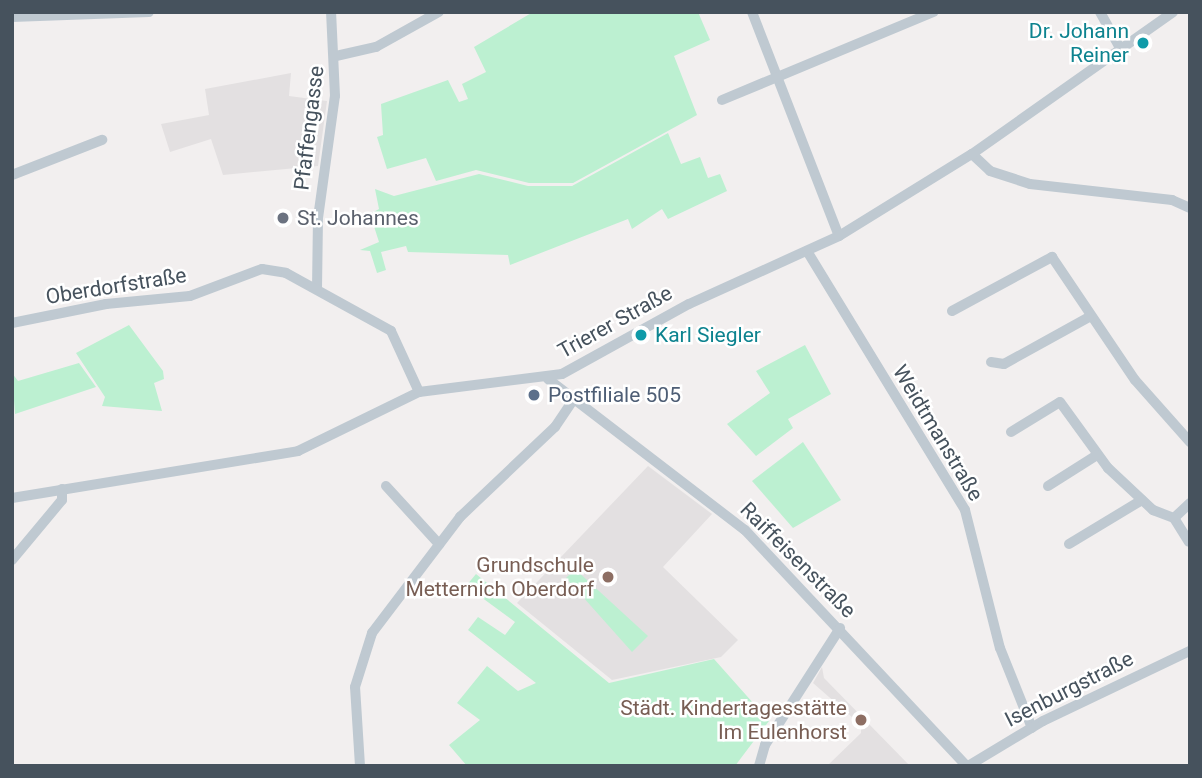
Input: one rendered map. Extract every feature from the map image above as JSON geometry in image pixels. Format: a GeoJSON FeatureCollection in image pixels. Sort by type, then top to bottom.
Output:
{"type":"FeatureCollection","features":[{"type":"Feature","properties":{"kind":"street"},"geometry":{"type":"LineString","coordinates":[[12,17],[149,12]]}},
{"type":"Feature","properties":{"kind":"street","name":"Pfaffengasse"},"geometry":{"type":"LineString","coordinates":[[317,289],[318,218],[336,56],[331,12]]}},
{"type":"Feature","properties":{"kind":"street"},"geometry":{"type":"LineString","coordinates":[[336,56],[376,47],[439,12]]}},
{"type":"Feature","properties":{"kind":"street"},"geometry":{"type":"LineString","coordinates":[[752,12],[839,236]]}},
{"type":"Feature","properties":{"kind":"street"},"geometry":{"type":"LineString","coordinates":[[722,100],[779,79],[918,16],[933,12]]}},
{"type":"Feature","properties":{"kind":"street"},"geometry":{"type":"LineString","coordinates":[[1100,12],[1120,48]]}},
{"type":"Feature","properties":{"kind":"street","name":"Trierer Straße"},"geometry":{"type":"LineString","coordinates":[[12,498],[298,451],[419,392],[548,379],[689,304],[839,236],[972,153],[1173,12]]}},
{"type":"Feature","properties":{"kind":"street"},"geometry":{"type":"LineString","coordinates":[[12,175],[102,139]]}},
{"type":"Feature","properties":{"kind":"street"},"geometry":{"type":"LineString","coordinates":[[972,153],[990,171],[1030,184],[1190,208]]}},
{"type":"Feature","properties":{"kind":"street","name":"Weidtmanstraße"},"geometry":{"type":"LineString","coordinates":[[807,251],[965,510],[1000,648],[1032,728]]}},
{"type":"Feature","properties":{"kind":"street"},"geometry":{"type":"LineString","coordinates":[[952,311],[1052,257],[1089,317],[1190,442]]}},
{"type":"Feature","properties":{"kind":"street","name":"Oberdorfstraße"},"geometry":{"type":"LineString","coordinates":[[12,323],[106,304],[190,296],[262,269],[286,272],[391,331],[419,392]]}},
{"type":"Feature","properties":{"kind":"street"},"geometry":{"type":"LineString","coordinates":[[991,362],[1004,364],[1089,317]]}},
{"type":"Feature","properties":{"kind":"street","name":"Raiffeisenstraße"},"geometry":{"type":"LineString","coordinates":[[548,379],[745,530],[841,628],[967,766]]}},
{"type":"Feature","properties":{"kind":"street"},"geometry":{"type":"LineString","coordinates":[[360,766],[355,688],[364,651],[439,544],[493,481],[555,427],[574,399]]}},
{"type":"Feature","properties":{"kind":"street"},"geometry":{"type":"LineString","coordinates":[[1011,432],[1060,402],[1097,455],[1142,500],[1174,518],[1189,542]]}},
{"type":"Feature","properties":{"kind":"street"},"geometry":{"type":"LineString","coordinates":[[1048,486],[1097,455]]}},
{"type":"Feature","properties":{"kind":"street"},"geometry":{"type":"LineString","coordinates":[[386,486],[439,544]]}},
{"type":"Feature","properties":{"kind":"street"},"geometry":{"type":"LineString","coordinates":[[12,560],[62,500],[62,489]]}},
{"type":"Feature","properties":{"kind":"street"},"geometry":{"type":"LineString","coordinates":[[1069,544],[1142,500]]}},
{"type":"Feature","properties":{"kind":"street"},"geometry":{"type":"LineString","coordinates":[[1174,518],[1190,503]]}},
{"type":"Feature","properties":{"kind":"street"},"geometry":{"type":"LineString","coordinates":[[759,766],[765,745],[841,628]]}},
{"type":"Feature","properties":{"kind":"street","name":"Isenburgstraße"},"geometry":{"type":"LineString","coordinates":[[967,766],[1032,728],[1190,651]]}},
{"type":"Feature","properties":{"kind":"shaded area"},"geometry":{"type":"Polygon","coordinates":[[[291,73],[289,96],[327,101],[318,166],[223,175],[211,139],[170,152],[161,124],[209,115],[205,89],[291,73]]]}},
{"type":"Feature","properties":{"kind":"shaded area","name":"Grundschule Metternich Oberdorf"},"geometry":{"type":"Polygon","coordinates":[[[648,466],[712,514],[663,567],[738,640],[721,657],[612,680],[517,603],[648,466]]]}},
{"type":"Feature","properties":{"kind":"shaded area","name":"Städt. Kindertagesstätte Im Eulenhorst"},"geometry":{"type":"Polygon","coordinates":[[[822,667],[824,678],[910,766],[827,766],[861,733],[861,725],[813,683],[822,667]]]}},
{"type":"Feature","properties":{"kind":"green space"},"geometry":{"type":"Polygon","coordinates":[[[533,12],[698,12],[710,40],[674,56],[697,115],[573,183],[529,183],[476,170],[436,181],[426,158],[387,169],[377,137],[383,135],[381,104],[448,80],[459,102],[468,99],[462,84],[486,72],[474,47],[533,12]]]}},
{"type":"Feature","properties":{"kind":"green space"},"geometry":{"type":"Polygon","coordinates":[[[668,133],[681,164],[700,157],[708,178],[720,174],[727,191],[668,219],[662,209],[632,229],[628,219],[510,265],[508,255],[408,252],[406,246],[381,252],[386,270],[377,273],[370,251],[360,250],[379,242],[370,214],[379,209],[375,189],[394,196],[479,174],[528,186],[572,186],[668,133]]]}},
{"type":"Feature","properties":{"kind":"green space"},"geometry":{"type":"Polygon","coordinates":[[[129,325],[163,371],[164,379],[154,383],[162,411],[102,406],[105,397],[76,353],[129,325]]]}},
{"type":"Feature","properties":{"kind":"green space"},"geometry":{"type":"Polygon","coordinates":[[[805,345],[831,394],[788,419],[793,428],[756,456],[727,424],[770,393],[756,371],[805,345]]]}},
{"type":"Feature","properties":{"kind":"green space"},"geometry":{"type":"Polygon","coordinates":[[[79,363],[96,387],[15,414],[12,373],[18,381],[79,363]]]}},
{"type":"Feature","properties":{"kind":"green space"},"geometry":{"type":"Polygon","coordinates":[[[803,442],[841,500],[793,528],[752,481],[803,442]]]}},
{"type":"Feature","properties":{"kind":"green space"},"geometry":{"type":"Polygon","coordinates":[[[575,569],[648,636],[632,652],[566,578],[575,569]]]}},
{"type":"Feature","properties":{"kind":"green space"},"geometry":{"type":"Polygon","coordinates":[[[476,574],[609,683],[714,659],[769,721],[735,766],[467,766],[449,745],[480,720],[457,703],[487,666],[518,691],[536,683],[468,630],[478,617],[505,635],[515,622],[466,586],[476,574]]]}},
{"type":"Feature","properties":{"kind":"place","name":"Dr. Johann Reiner"},"geometry":{"type":"Point","coordinates":[1143,43]}},
{"type":"Feature","properties":{"kind":"place","name":"St. Johannes"},"geometry":{"type":"Point","coordinates":[283,218]}},
{"type":"Feature","properties":{"kind":"place","name":"Karl Siegler"},"geometry":{"type":"Point","coordinates":[641,335]}},
{"type":"Feature","properties":{"kind":"place","name":"Postfiliale 505"},"geometry":{"type":"Point","coordinates":[534,395]}},
{"type":"Feature","properties":{"kind":"place","name":"Grundschule Metternich Oberdorf"},"geometry":{"type":"Point","coordinates":[608,577]}},
{"type":"Feature","properties":{"kind":"place","name":"Städt. Kindertagesstätte Im Eulenhorst"},"geometry":{"type":"Point","coordinates":[861,720]}}]}
